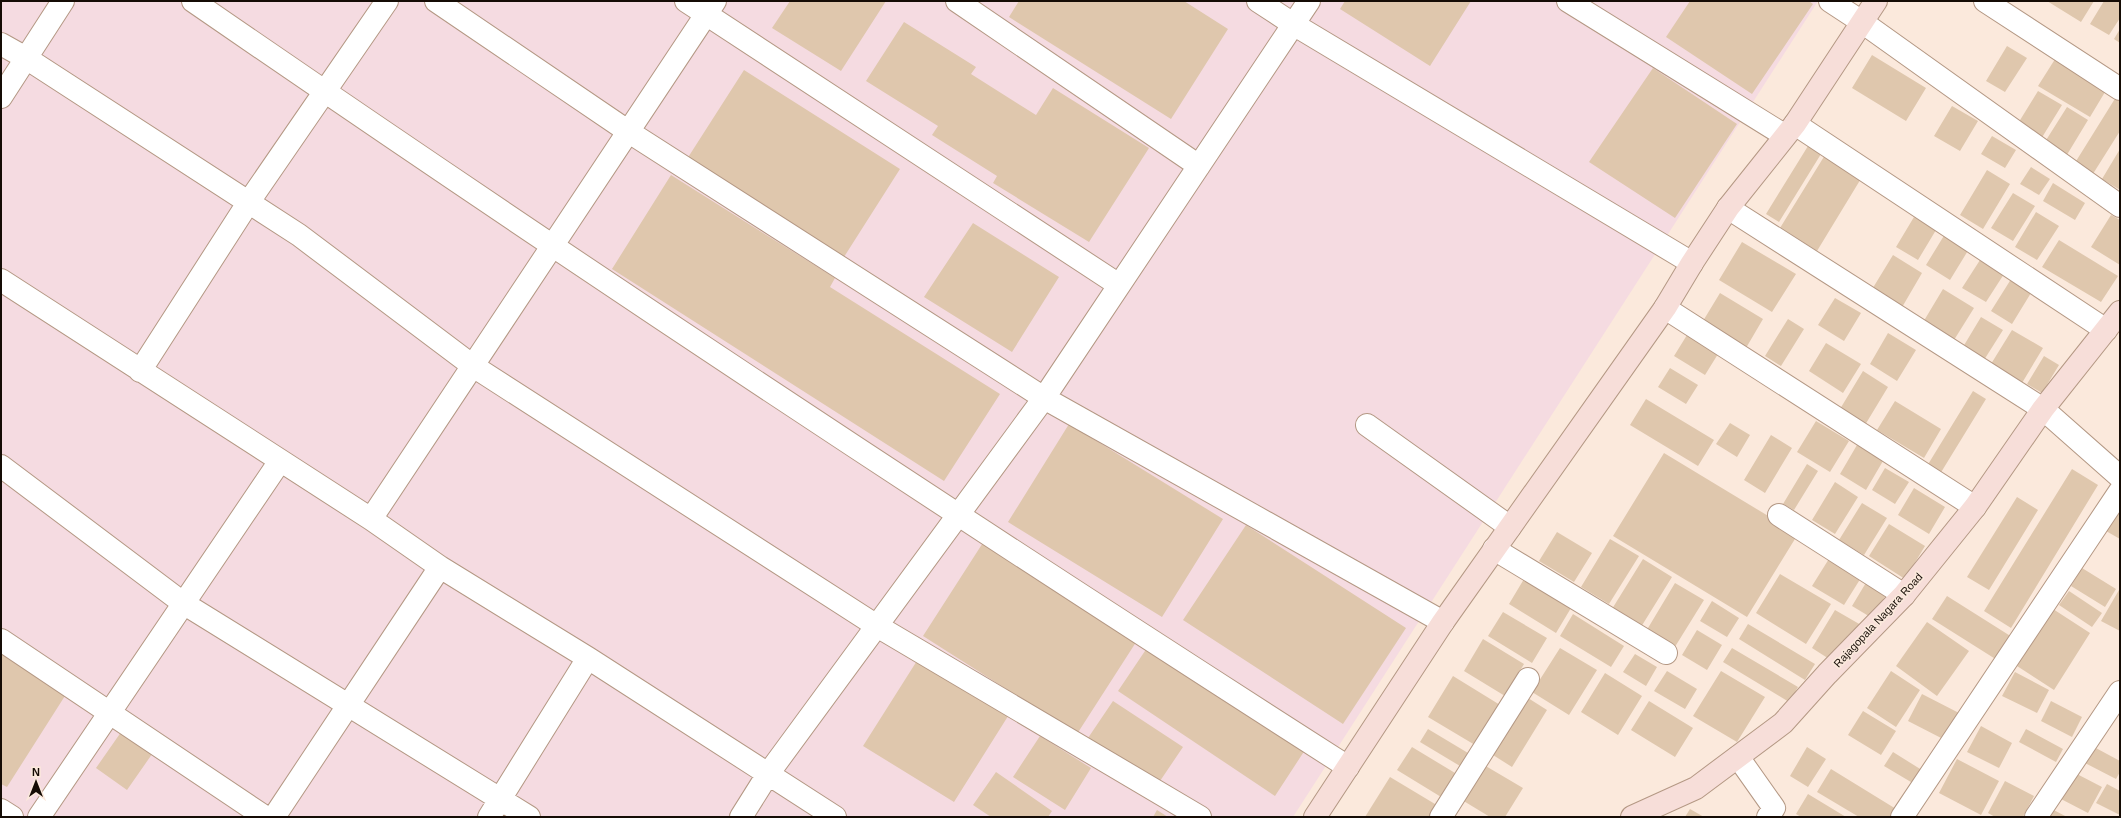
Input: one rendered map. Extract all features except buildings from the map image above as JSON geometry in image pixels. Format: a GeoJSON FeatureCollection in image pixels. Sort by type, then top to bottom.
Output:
{"type":"FeatureCollection","features":[{"type":"Feature","properties":{"kind":"main road"},"geometry":{"type":"LineString","coordinates":[[1316,817],[1443,622],[1665,308],[1728,208],[1789,130],[1876,1]]}},
{"type":"Feature","properties":{"kind":"main road","name":"Rajagopala Nagara Road"},"geometry":{"type":"LineString","coordinates":[[1632,817],[1696,788],[1783,723],[1904,595],[1975,507],[2042,409],[2120,312]]}},
{"type":"Feature","properties":{"kind":"street"},"geometry":{"type":"LineString","coordinates":[[1,97],[63,1]]}},
{"type":"Feature","properties":{"kind":"street"},"geometry":{"type":"LineString","coordinates":[[193,1],[326,93],[553,246],[958,515],[1348,766]]}},
{"type":"Feature","properties":{"kind":"street"},"geometry":{"type":"LineString","coordinates":[[140,371],[248,203],[326,93],[387,1]]}},
{"type":"Feature","properties":{"kind":"street"},"geometry":{"type":"LineString","coordinates":[[436,1],[629,132],[1044,398],[1443,622]]}},
{"type":"Feature","properties":{"kind":"street"},"geometry":{"type":"LineString","coordinates":[[686,1],[710,8],[1119,284]]}},
{"type":"Feature","properties":{"kind":"street"},"geometry":{"type":"LineString","coordinates":[[957,1],[1199,166]]}},
{"type":"Feature","properties":{"kind":"street"},"geometry":{"type":"LineString","coordinates":[[1258,1],[1293,24],[1692,263]]}},
{"type":"Feature","properties":{"kind":"street"},"geometry":{"type":"LineString","coordinates":[[741,817],[768,774],[1044,398],[1309,1]]}},
{"type":"Feature","properties":{"kind":"street"},"geometry":{"type":"LineString","coordinates":[[1568,1],[1789,130],[2106,330]]}},
{"type":"Feature","properties":{"kind":"street"},"geometry":{"type":"LineString","coordinates":[[1830,1],[1862,22],[2120,206]]}},
{"type":"Feature","properties":{"kind":"street"},"geometry":{"type":"LineString","coordinates":[[1985,1],[2120,89]]}},
{"type":"Feature","properties":{"kind":"street"},"geometry":{"type":"LineString","coordinates":[[371,519],[710,8]]}},
{"type":"Feature","properties":{"kind":"street"},"geometry":{"type":"LineString","coordinates":[[1,44],[26,58],[299,235],[473,366],[877,626],[1200,817]]}},
{"type":"Feature","properties":{"kind":"street"},"geometry":{"type":"LineString","coordinates":[[1728,208],[2042,409],[2120,477]]}},
{"type":"Feature","properties":{"kind":"street"},"geometry":{"type":"LineString","coordinates":[[1,280],[371,519],[440,567],[588,658],[835,817]]}},
{"type":"Feature","properties":{"kind":"street"},"geometry":{"type":"LineString","coordinates":[[1665,308],[1975,507]]}},
{"type":"Feature","properties":{"kind":"street"},"geometry":{"type":"LineString","coordinates":[[1366,425],[1510,527]]}},
{"type":"Feature","properties":{"kind":"street"},"geometry":{"type":"LineString","coordinates":[[39,817],[280,461]]}},
{"type":"Feature","properties":{"kind":"street"},"geometry":{"type":"LineString","coordinates":[[1,466],[184,603],[348,706],[495,809],[529,817]]}},
{"type":"Feature","properties":{"kind":"street"},"geometry":{"type":"LineString","coordinates":[[1902,817],[2120,491]]}},
{"type":"Feature","properties":{"kind":"street"},"geometry":{"type":"LineString","coordinates":[[1780,515],[1904,595]]}},
{"type":"Feature","properties":{"kind":"street"},"geometry":{"type":"LineString","coordinates":[[1494,549],[1666,653]]}},
{"type":"Feature","properties":{"kind":"street"},"geometry":{"type":"LineString","coordinates":[[274,817],[440,567]]}},
{"type":"Feature","properties":{"kind":"street"},"geometry":{"type":"LineString","coordinates":[[1,640],[266,817]]}},
{"type":"Feature","properties":{"kind":"street"},"geometry":{"type":"LineString","coordinates":[[495,809],[588,658]]}},
{"type":"Feature","properties":{"kind":"street"},"geometry":{"type":"LineString","coordinates":[[1441,817],[1528,679]]}},
{"type":"Feature","properties":{"kind":"street"},"geometry":{"type":"LineString","coordinates":[[2036,817],[2120,692]]}},
{"type":"Feature","properties":{"kind":"street"},"geometry":{"type":"LineString","coordinates":[[1738,757],[1774,808],[1768,817]]}},
{"type":"Feature","properties":{"kind":"street"},"geometry":{"type":"LineString","coordinates":[[1,810],[12,817]]}},
{"type":"Feature","properties":{"kind":"shaded area"},"geometry":{"type":"Polygon","coordinates":[[[1,1],[1818,1],[1293,817],[1,817],[1,1]]]}}]}
